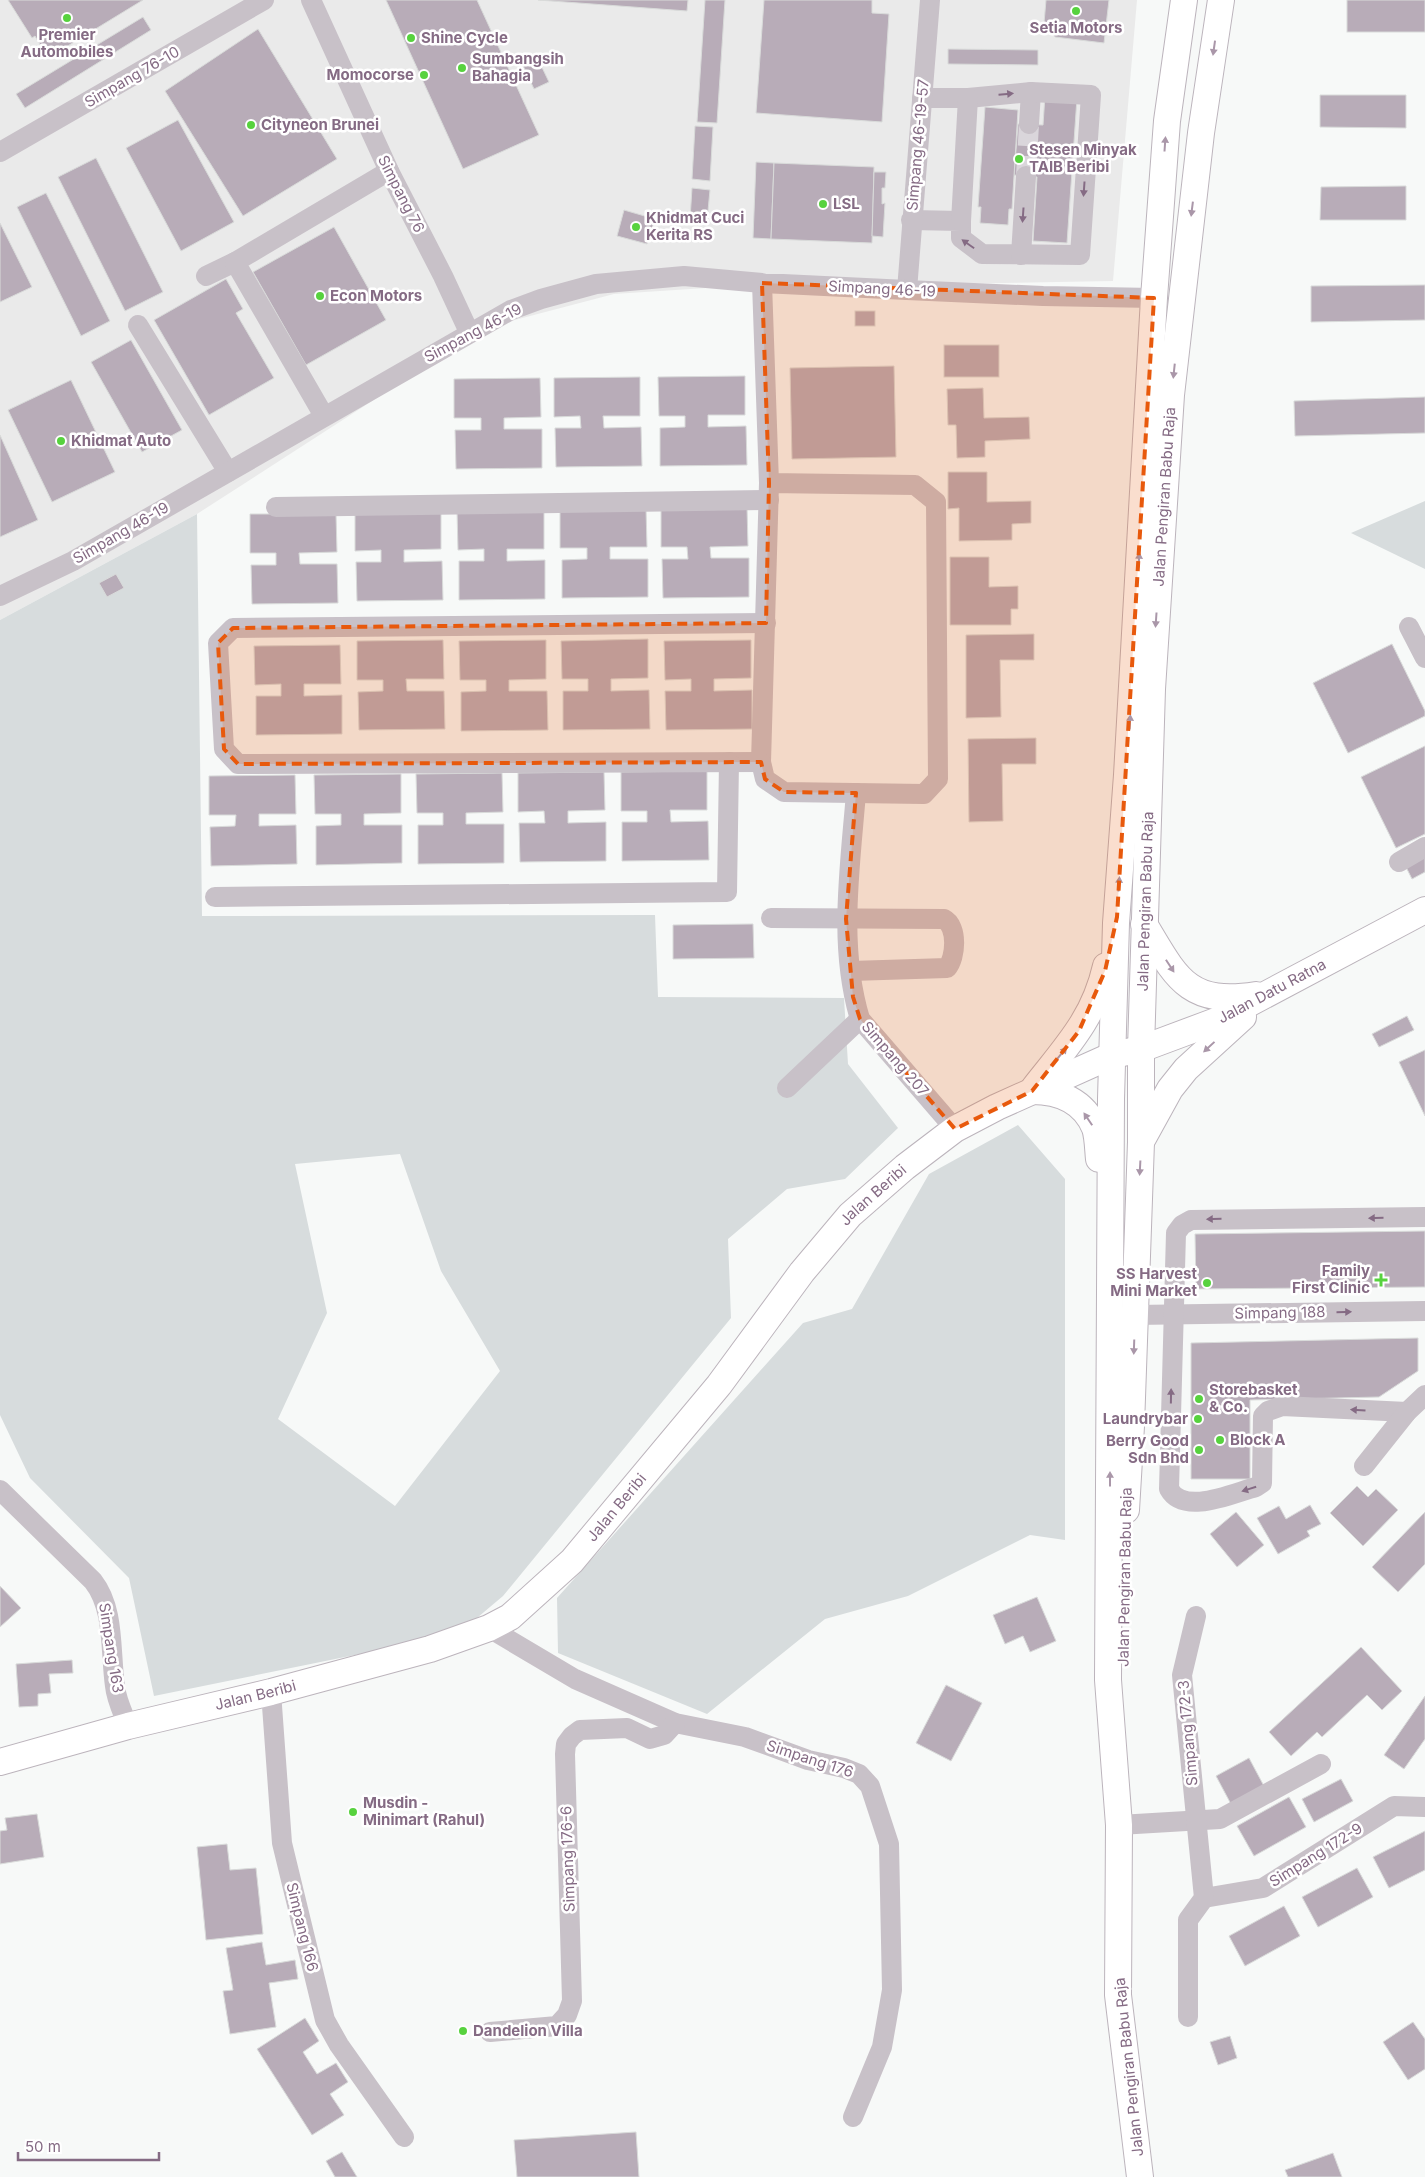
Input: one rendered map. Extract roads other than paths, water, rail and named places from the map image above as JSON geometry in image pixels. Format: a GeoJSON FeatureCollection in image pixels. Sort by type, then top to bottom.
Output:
{"type":"FeatureCollection","features":[{"type":"Feature","properties":{"kind":"main road","name":"Jalan Pengiran Babu Raja"},"geometry":{"type":"LineString","coordinates":[[1118,1817],[1108,1680],[1111,1099],[1116,923],[1127,775],[1154,298],[1167,121],[1183,1]]}},
{"type":"Feature","properties":{"kind":"main road","name":"Jalan Pengiran Babu Raja"},"geometry":{"type":"LineString","coordinates":[[1140,2177],[1118,1995],[1118,1817],[1123,1681],[1124,1536],[1131,1426],[1142,1142],[1141,1049],[1152,689],[1171,395],[1201,133],[1221,3]]}},
{"type":"Feature","properties":{"kind":"main road","name":"Jalan Datu Ratna"},"geometry":{"type":"LineString","coordinates":[[1113,1055],[1141,1049],[1216,1021],[1425,910]]}},
{"type":"Feature","properties":{"kind":"main road"},"geometry":{"type":"LineString","coordinates":[[1032,1091],[1080,1031],[1091,1010],[1100,988],[1116,923]]}},
{"type":"Feature","properties":{"kind":"main road"},"geometry":{"type":"LineString","coordinates":[[1144,924],[1169,966],[1178,977],[1204,994],[1219,998],[1237,998],[1272,992]]}},
{"type":"Feature","properties":{"kind":"main road"},"geometry":{"type":"LineString","coordinates":[[1142,1142],[1170,1088],[1186,1069],[1272,992]]}},
{"type":"Feature","properties":{"kind":"main road","name":"Jalan Beribi"},"geometry":{"type":"LineString","coordinates":[[0,1762],[128,1726],[270,1692],[430,1648],[489,1628],[510,1617],[572,1561],[719,1385],[802,1272],[850,1215],[904,1167],[956,1129],[1032,1091],[1113,1055]]}},
{"type":"Feature","properties":{"kind":"main road"},"geometry":{"type":"LineString","coordinates":[[1032,1091],[1048,1091],[1063,1095],[1078,1104],[1095,1129],[1110,1252]]}},
{"type":"Feature","properties":{"kind":"street","name":"Simpang 76-10"},"geometry":{"type":"LineString","coordinates":[[0,152],[16,145],[264,0]]}},
{"type":"Feature","properties":{"kind":"street","name":"Simpang 76"},"geometry":{"type":"LineString","coordinates":[[311,0],[389,171],[443,276],[469,332]]}},
{"type":"Feature","properties":{"kind":"street","name":"Simpang 46-19-57"},"geometry":{"type":"LineString","coordinates":[[907,290],[930,0]]}},
{"type":"Feature","properties":{"kind":"street"},"geometry":{"type":"LineString","coordinates":[[922,98],[968,98],[1032,92],[1091,95],[1080,255],[982,254],[961,238],[968,98]]}},
{"type":"Feature","properties":{"kind":"street"},"geometry":{"type":"LineString","coordinates":[[1029,124],[1032,92]]}},
{"type":"Feature","properties":{"kind":"street"},"geometry":{"type":"LineString","coordinates":[[206,276],[235,262],[389,171]]}},
{"type":"Feature","properties":{"kind":"street"},"geometry":{"type":"LineString","coordinates":[[1021,255],[1026,176]]}},
{"type":"Feature","properties":{"kind":"street"},"geometry":{"type":"LineString","coordinates":[[912,220],[961,220]]}},
{"type":"Feature","properties":{"kind":"street"},"geometry":{"type":"LineString","coordinates":[[235,262],[324,416]]}},
{"type":"Feature","properties":{"kind":"street","name":"Simpang 46-19"},"geometry":{"type":"LineString","coordinates":[[0,596],[72,561],[469,332],[511,310],[541,299],[596,284],[684,276],[762,283],[907,290],[1043,296],[1154,298]]}},
{"type":"Feature","properties":{"kind":"street"},"geometry":{"type":"LineString","coordinates":[[276,506],[769,491],[916,485],[936,502],[938,779],[924,794],[784,792],[765,779],[761,762],[769,491],[762,283]]}},
{"type":"Feature","properties":{"kind":"street"},"geometry":{"type":"LineString","coordinates":[[138,325],[228,472]]}},
{"type":"Feature","properties":{"kind":"street"},"geometry":{"type":"LineString","coordinates":[[761,762],[238,764],[224,749],[218,642],[233,628],[766,623]]}},
{"type":"Feature","properties":{"kind":"street"},"geometry":{"type":"LineString","coordinates":[[1410,627],[1425,658]]}},
{"type":"Feature","properties":{"kind":"street"},"geometry":{"type":"LineString","coordinates":[[215,897],[727,892],[729,762]]}},
{"type":"Feature","properties":{"kind":"street","name":"Simpang 207"},"geometry":{"type":"LineString","coordinates":[[856,793],[846,919],[853,997],[860,1020],[956,1129]]}},
{"type":"Feature","properties":{"kind":"street"},"geometry":{"type":"LineString","coordinates":[[1399,862],[1425,847]]}},
{"type":"Feature","properties":{"kind":"street"},"geometry":{"type":"LineString","coordinates":[[771,918],[944,920],[949,922],[952,927],[954,958],[947,968],[851,971]]}},
{"type":"Feature","properties":{"kind":"street"},"geometry":{"type":"LineString","coordinates":[[788,1088],[860,1020]]}},
{"type":"Feature","properties":{"kind":"street"},"geometry":{"type":"LineString","coordinates":[[1407,1412],[1282,1406],[1268,1411],[1264,1416],[1262,1484],[1206,1502],[1180,1500],[1172,1495],[1169,1489],[1176,1233],[1182,1224],[1191,1220],[1425,1217]]}},
{"type":"Feature","properties":{"kind":"street","name":"Simpang 188"},"geometry":{"type":"LineString","coordinates":[[1135,1314],[1425,1311]]}},
{"type":"Feature","properties":{"kind":"street"},"geometry":{"type":"LineString","coordinates":[[1364,1466],[1407,1412],[1425,1395]]}},
{"type":"Feature","properties":{"kind":"street","name":"Simpang 163"},"geometry":{"type":"LineString","coordinates":[[0,1490],[94,1580],[100,1590],[105,1600],[110,1632],[115,1688],[128,1726]]}},
{"type":"Feature","properties":{"kind":"street","name":"Simpang 172-3"},"geometry":{"type":"LineString","coordinates":[[1196,1616],[1182,1675],[1204,1898]]}},
{"type":"Feature","properties":{"kind":"street","name":"Simpang 176"},"geometry":{"type":"LineString","coordinates":[[489,1628],[575,1679],[675,1722],[745,1737],[808,1760],[844,1768],[859,1774],[870,1786],[889,1844],[892,1990],[882,2047],[853,2117]]}},
{"type":"Feature","properties":{"kind":"street","name":"Simpang 166"},"geometry":{"type":"LineString","coordinates":[[270,1692],[282,1843],[325,2020],[339,2045],[404,2137]]}},
{"type":"Feature","properties":{"kind":"street","name":"Simpang 176-6"},"geometry":{"type":"LineString","coordinates":[[490,2032],[556,2026],[567,2015],[572,2002],[566,1744],[580,1730],[627,1728],[650,1738],[664,1735],[675,1722]]}},
{"type":"Feature","properties":{"kind":"street"},"geometry":{"type":"LineString","coordinates":[[1118,1817],[1197,1822],[1220,1819],[1321,1764]]}},
{"type":"Feature","properties":{"kind":"street","name":"Simpang 172-9"},"geometry":{"type":"LineString","coordinates":[[1204,1898],[1263,1888],[1394,1806],[1425,1807]]}},
{"type":"Feature","properties":{"kind":"street"},"geometry":{"type":"LineString","coordinates":[[1188,2017],[1188,1920],[1204,1898]]}},
{"type":"Feature","properties":{"kind":"tunnel"},"geometry":{"type":"LineString","coordinates":[[1026,176],[1029,124]]}},
{"type":"Feature","properties":{"kind":"place","name":"Setia Motors"},"geometry":{"type":"Point","coordinates":[1076,11]}},
{"type":"Feature","properties":{"kind":"place","name":"Premier Automobiles"},"geometry":{"type":"Point","coordinates":[67,18]}},
{"type":"Feature","properties":{"kind":"place","name":"Shine Cycle"},"geometry":{"type":"Point","coordinates":[411,38]}},
{"type":"Feature","properties":{"kind":"place","name":"Sumbangsih Bahagia"},"geometry":{"type":"Point","coordinates":[462,68]}},
{"type":"Feature","properties":{"kind":"place","name":"Momocorse"},"geometry":{"type":"Point","coordinates":[424,75]}},
{"type":"Feature","properties":{"kind":"place","name":"Cityneon Brunei"},"geometry":{"type":"Point","coordinates":[251,125]}},
{"type":"Feature","properties":{"kind":"place","name":"Stesen Minyak TAIB Beribi"},"geometry":{"type":"Point","coordinates":[1019,159]}},
{"type":"Feature","properties":{"kind":"place","name":"LSL"},"geometry":{"type":"Point","coordinates":[823,204]}},
{"type":"Feature","properties":{"kind":"place","name":"Khidmat Cuci Kerita RS"},"geometry":{"type":"Point","coordinates":[636,227]}},
{"type":"Feature","properties":{"kind":"place","name":"Econ Motors"},"geometry":{"type":"Point","coordinates":[320,296]}},
{"type":"Feature","properties":{"kind":"place","name":"Khidmat Auto"},"geometry":{"type":"Point","coordinates":[61,441]}},
{"type":"Feature","properties":{"kind":"place","name":"Family First Clinic"},"geometry":{"type":"Point","coordinates":[1381,1280]}},
{"type":"Feature","properties":{"kind":"place","name":"SS Harvest Mini Market"},"geometry":{"type":"Point","coordinates":[1207,1283]}},
{"type":"Feature","properties":{"kind":"place","name":"Storebasket & Co."},"geometry":{"type":"Point","coordinates":[1199,1399]}},
{"type":"Feature","properties":{"kind":"place","name":"Laundrybar"},"geometry":{"type":"Point","coordinates":[1198,1419]}},
{"type":"Feature","properties":{"kind":"place","name":"Block A"},"geometry":{"type":"Point","coordinates":[1220,1440]}},
{"type":"Feature","properties":{"kind":"place","name":"Berry Good Sdn Bhd"},"geometry":{"type":"Point","coordinates":[1199,1450]}},
{"type":"Feature","properties":{"kind":"place","name":"Musdin - Minimart (Rahul)"},"geometry":{"type":"Point","coordinates":[353,1812]}},
{"type":"Feature","properties":{"kind":"place","name":"Dandelion Villa"},"geometry":{"type":"Point","coordinates":[463,2031]}}]}
